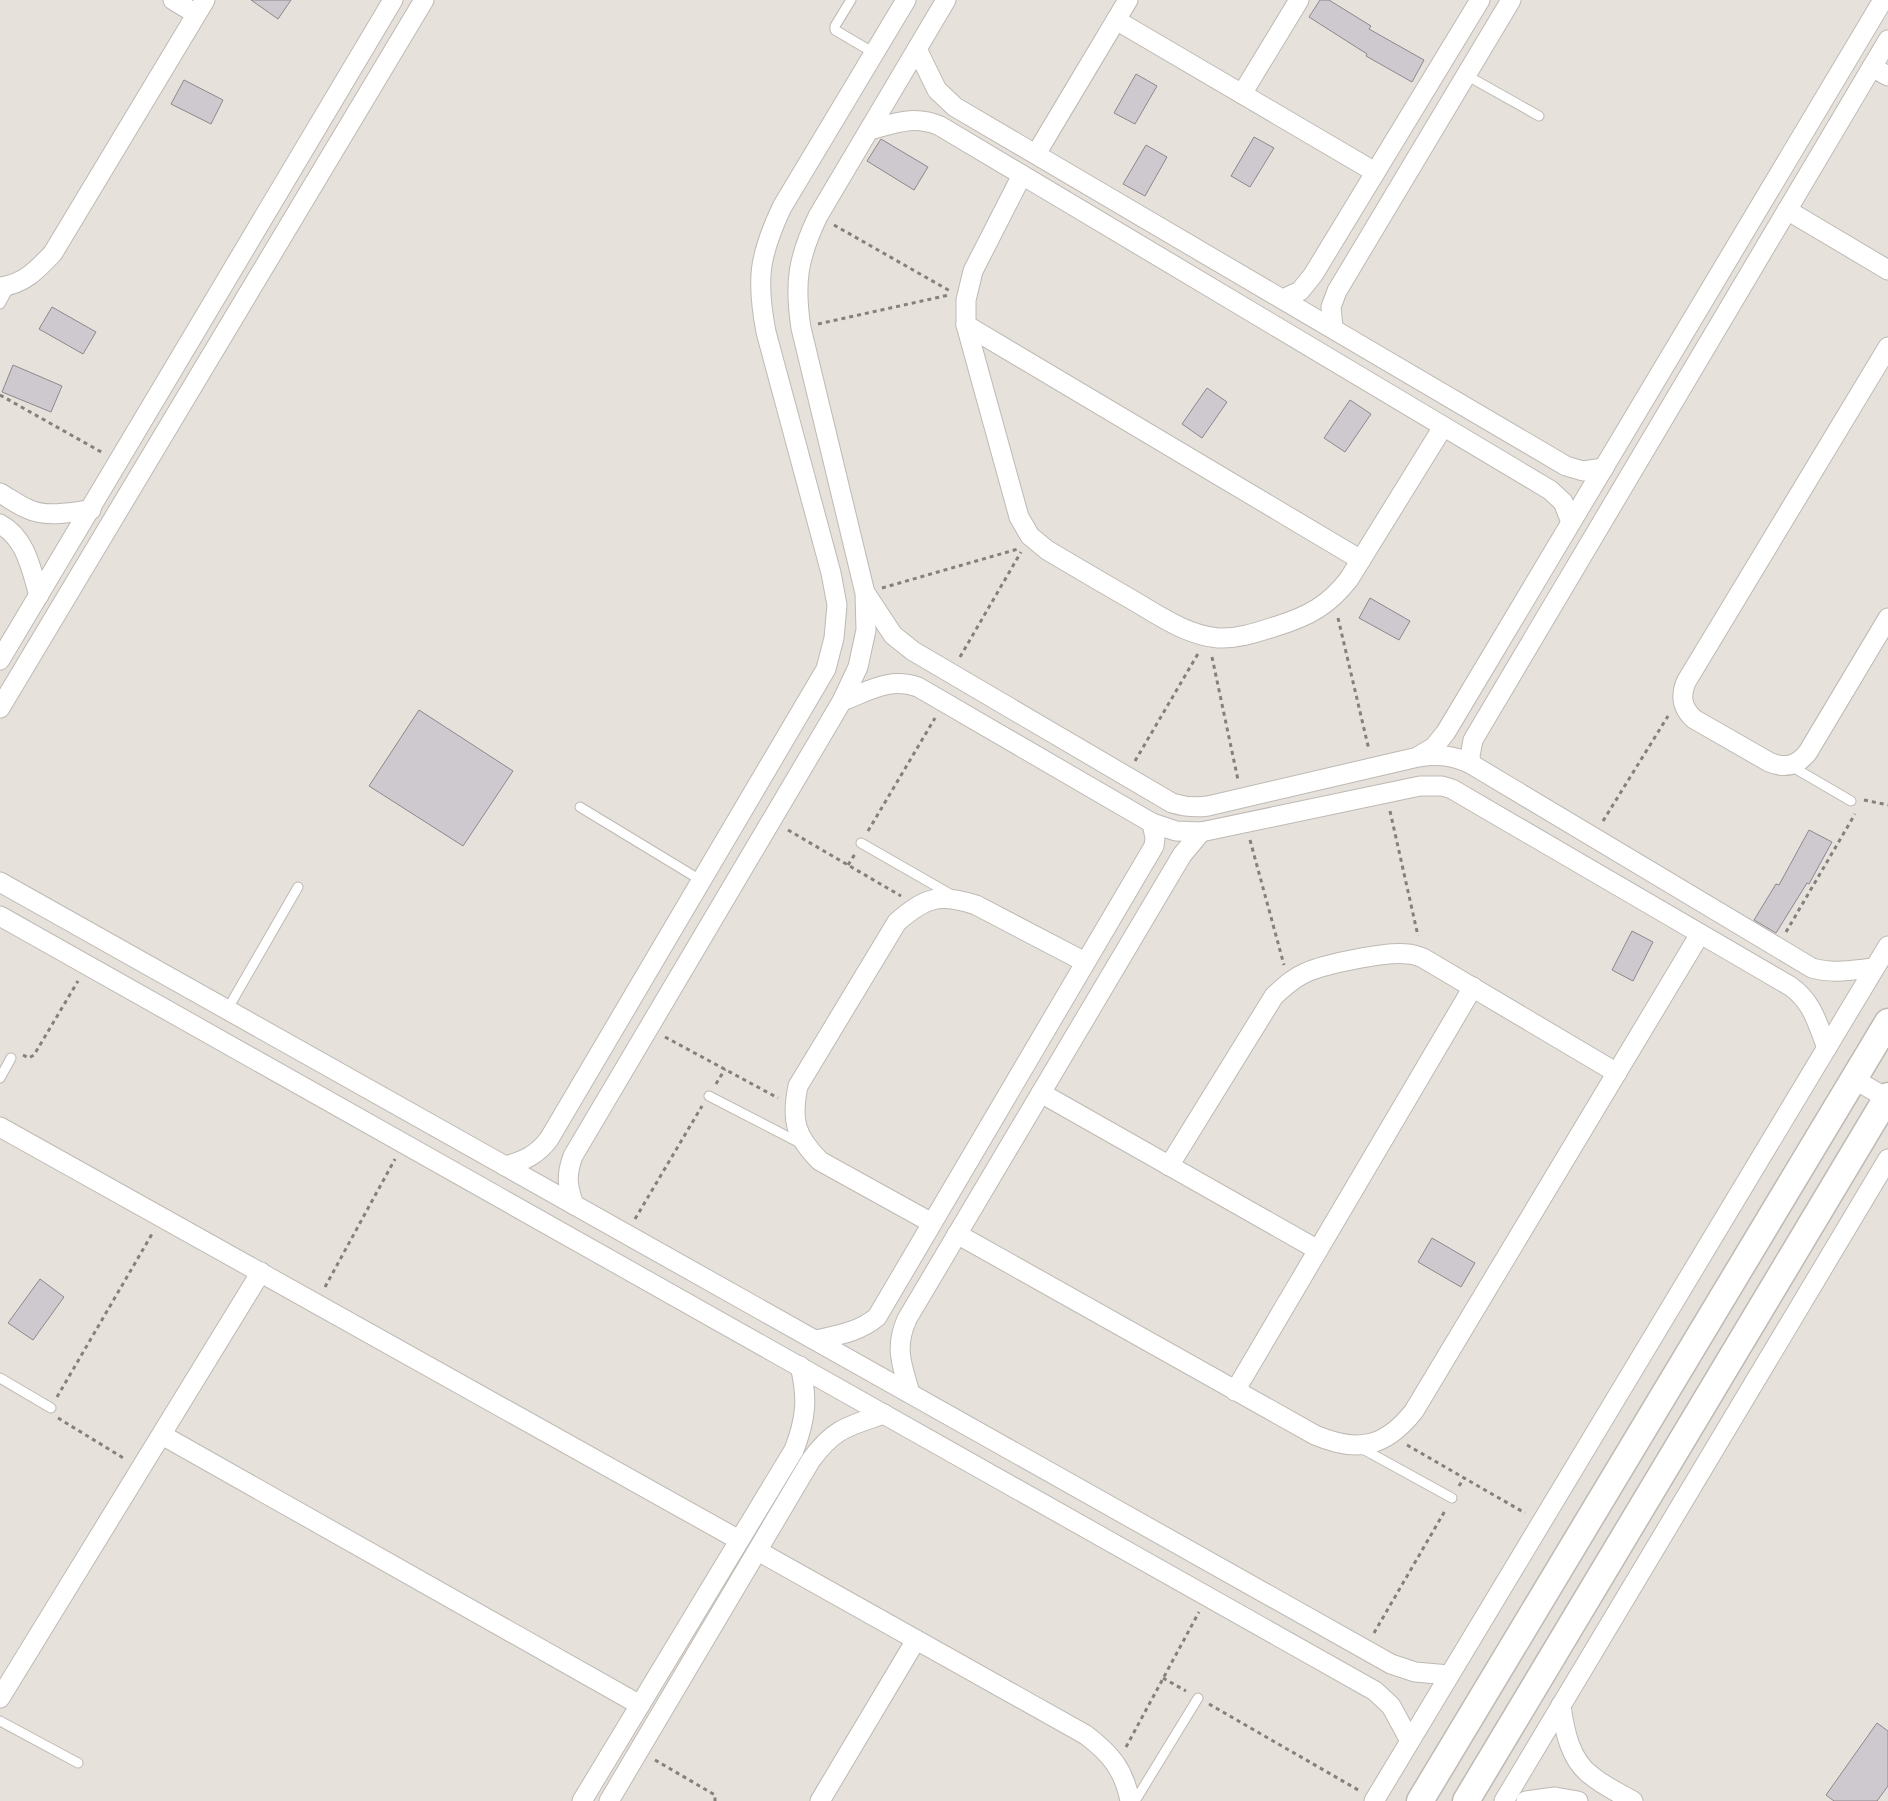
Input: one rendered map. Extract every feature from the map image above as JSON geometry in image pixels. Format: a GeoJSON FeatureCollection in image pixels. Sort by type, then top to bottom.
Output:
{"type":"FeatureCollection","features":[{"type":"Feature","properties":{"kind":"street"},"geometry":{"type":"LineString","coordinates":[[5,286],[34,274],[53,254],[201,7],[173,0]]}},
{"type":"Feature","properties":{"kind":"street"},"geometry":{"type":"LineString","coordinates":[[0,660],[393,0]]}},
{"type":"Feature","properties":{"kind":"street"},"geometry":{"type":"LineString","coordinates":[[0,708],[424,0]]}},
{"type":"Feature","properties":{"kind":"street"},"geometry":{"type":"LineString","coordinates":[[505,1166],[532,1157],[549,1139],[826,669],[834,638],[836,605],[831,573],[766,332],[760,300],[761,268],[768,236],[782,206],[906,0]]}},
{"type":"Feature","properties":{"kind":"street"},"geometry":{"type":"LineString","coordinates":[[574,1205],[567,1180],[568,1168],[573,1156],[842,701],[858,667],[866,630],[865,593],[801,328],[797,300],[798,271],[806,243],[818,216],[946,0]]}},
{"type":"Feature","properties":{"kind":"street"},"geometry":{"type":"LineString","coordinates":[[1036,154],[1128,0]]}},
{"type":"Feature","properties":{"kind":"street"},"geometry":{"type":"LineString","coordinates":[[1242,94],[1299,0]]}},
{"type":"Feature","properties":{"kind":"street"},"geometry":{"type":"LineString","coordinates":[[1283,299],[1307,284],[1480,0]]}},
{"type":"Feature","properties":{"kind":"street"},"geometry":{"type":"LineString","coordinates":[[1332,328],[1331,308],[1337,291],[1511,0]]}},
{"type":"Feature","properties":{"kind":"street"},"geometry":{"type":"LineString","coordinates":[[1418,756],[1434,746],[1446,732],[1883,0]]}},
{"type":"Feature","properties":{"kind":"street"},"geometry":{"type":"LineString","coordinates":[[1116,20],[1376,172]]}},
{"type":"Feature","properties":{"kind":"street"},"geometry":{"type":"LineString","coordinates":[[1471,764],[1470,756],[1473,740],[1828,142],[1880,72],[1888,40]]}},
{"type":"Feature","properties":{"kind":"street"},"geometry":{"type":"LineString","coordinates":[[918,49],[931,79],[946,99],[955,107],[1566,466],[1574,470],[1583,471],[1604,468]]}},
{"type":"Feature","properties":{"kind":"street"},"geometry":{"type":"LineString","coordinates":[[870,130],[914,119],[928,121],[940,126],[1550,490],[1563,502],[1571,522]]}},
{"type":"Feature","properties":{"kind":"street"},"geometry":{"type":"LineString","coordinates":[[1806,129],[1828,142]]}},
{"type":"Feature","properties":{"kind":"street"},"geometry":{"type":"LineString","coordinates":[[1022,175],[973,271],[966,300],[966,325],[1019,517],[1030,536],[1047,550],[1179,627],[1208,636],[1231,638],[1301,618],[1323,606],[1341,589],[1443,427]]}},
{"type":"Feature","properties":{"kind":"street"},"geometry":{"type":"LineString","coordinates":[[1787,210],[1888,270]]}},
{"type":"Feature","properties":{"kind":"street"},"geometry":{"type":"LineString","coordinates":[[255,233],[277,246]]}},
{"type":"Feature","properties":{"kind":"street"},"geometry":{"type":"LineString","coordinates":[[966,325],[1361,560]]}},
{"type":"Feature","properties":{"kind":"street"},"geometry":{"type":"LineString","coordinates":[[1888,347],[1686,682],[1682,692],[1684,707],[1694,719],[1769,762],[1779,766],[1791,766],[1801,761],[1808,752],[1888,618]]}},
{"type":"Feature","properties":{"kind":"street"},"geometry":{"type":"LineString","coordinates":[[800,458],[831,450]]}},
{"type":"Feature","properties":{"kind":"street"},"geometry":{"type":"LineString","coordinates":[[1,497],[40,513],[52,514],[90,510]]}},
{"type":"Feature","properties":{"kind":"street"},"geometry":{"type":"LineString","coordinates":[[0,524],[13,533],[21,542],[39,595]]}},
{"type":"Feature","properties":{"kind":"street"},"geometry":{"type":"LineString","coordinates":[[865,593],[886,625],[902,644],[1172,803],[1199,808],[1418,756],[1446,755],[1471,764],[1812,968],[1824,972],[1874,968]]}},
{"type":"Feature","properties":{"kind":"street"},"geometry":{"type":"LineString","coordinates":[[842,701],[894,682],[918,687],[1152,823],[1176,831],[1200,832],[1431,785],[1452,790],[1798,992],[1811,1008],[1827,1048]]}},
{"type":"Feature","properties":{"kind":"street"},"geometry":{"type":"LineString","coordinates":[[816,1340],[849,1333],[865,1327],[876,1317],[884,1305],[1154,846],[1155,838],[1152,823]]}},
{"type":"Feature","properties":{"kind":"street"},"geometry":{"type":"LineString","coordinates":[[910,1394],[899,1348],[900,1333],[907,1319],[1182,854],[1200,832]]}},
{"type":"Feature","properties":{"kind":"street"},"geometry":{"type":"LineString","coordinates":[[0,882],[1364,1649],[1392,1664],[1414,1672],[1449,1674]]}},
{"type":"Feature","properties":{"kind":"street"},"geometry":{"type":"LineString","coordinates":[[932,1223],[820,1161],[805,1146],[796,1127],[794,1106],[798,1086],[897,922],[917,906],[936,899],[957,898],[976,905],[1085,962]]}},
{"type":"Feature","properties":{"kind":"street"},"geometry":{"type":"LineString","coordinates":[[0,916],[1375,1690],[1397,1716],[1410,1741]]}},
{"type":"Feature","properties":{"kind":"street"},"geometry":{"type":"LineString","coordinates":[[957,1234],[1315,1435],[1335,1444],[1357,1446],[1374,1442],[1390,1435],[1403,1425],[1414,1411],[1700,934]]}},
{"type":"Feature","properties":{"kind":"street"},"geometry":{"type":"LineString","coordinates":[[1374,1800],[1888,946]]}},
{"type":"Feature","properties":{"kind":"street"},"geometry":{"type":"LineString","coordinates":[[1169,1166],[1274,996],[1288,983],[1305,973],[1324,967],[1379,956],[1409,954],[1423,958],[1617,1072]]}},
{"type":"Feature","properties":{"kind":"street"},"geometry":{"type":"LineString","coordinates":[[1235,1391],[1473,987]]}},
{"type":"Feature","properties":{"kind":"street"},"geometry":{"type":"LineString","coordinates":[[1420,1801],[1888,1022]]}},
{"type":"Feature","properties":{"kind":"street"},"geometry":{"type":"LineString","coordinates":[[1466,1801],[1888,1098],[1854,1079]]}},
{"type":"Feature","properties":{"kind":"street"},"geometry":{"type":"LineString","coordinates":[[1040,1093],[1318,1250]]}},
{"type":"Feature","properties":{"kind":"street"},"geometry":{"type":"LineString","coordinates":[[0,1127],[739,1540]]}},
{"type":"Feature","properties":{"kind":"street"},"geometry":{"type":"LineString","coordinates":[[1504,1801],[1888,1159]]}},
{"type":"Feature","properties":{"kind":"street"},"geometry":{"type":"LineString","coordinates":[[654,1284],[668,1258]]}},
{"type":"Feature","properties":{"kind":"street"},"geometry":{"type":"LineString","coordinates":[[0,1698],[261,1272]]}},
{"type":"Feature","properties":{"kind":"street"},"geometry":{"type":"LineString","coordinates":[[884,1305],[907,1319]]}},
{"type":"Feature","properties":{"kind":"street"},"geometry":{"type":"LineString","coordinates":[[582,1801],[794,1450],[802,1430],[806,1408],[805,1387],[800,1366]]}},
{"type":"Feature","properties":{"kind":"street"},"geometry":{"type":"LineString","coordinates":[[610,1801],[811,1460],[824,1443],[838,1432],[854,1424],[884,1414]]}},
{"type":"Feature","properties":{"kind":"street"},"geometry":{"type":"LineString","coordinates":[[162,1435],[640,1705]]}},
{"type":"Feature","properties":{"kind":"street"},"geometry":{"type":"LineString","coordinates":[[794,1450],[811,1460]]}},
{"type":"Feature","properties":{"kind":"street"},"geometry":{"type":"LineString","coordinates":[[758,1551],[1086,1735],[1103,1748],[1117,1764],[1127,1784],[1130,1801]]}},
{"type":"Feature","properties":{"kind":"street"},"geometry":{"type":"LineString","coordinates":[[820,1801],[916,1640]]}},
{"type":"Feature","properties":{"kind":"street"},"geometry":{"type":"LineString","coordinates":[[1375,1690],[1392,1664]]}},
{"type":"Feature","properties":{"kind":"street"},"geometry":{"type":"LineString","coordinates":[[1561,1705],[1566,1734],[1578,1760],[1590,1775],[1633,1801]]}},
{"type":"Feature","properties":{"kind":"street"},"geometry":{"type":"LineString","coordinates":[[1526,1801],[1555,1797],[1578,1801]]}},
{"type":"Feature","properties":{"kind":"lane"},"geometry":{"type":"LineString","coordinates":[[851,0],[835,26],[835,30],[874,53]]}},
{"type":"Feature","properties":{"kind":"lane"},"geometry":{"type":"LineString","coordinates":[[1466,75],[1539,116]]}},
{"type":"Feature","properties":{"kind":"lane"},"geometry":{"type":"LineString","coordinates":[[0,304],[5,286]]}},
{"type":"Feature","properties":{"kind":"lane"},"geometry":{"type":"LineString","coordinates":[[1791,766],[1851,801]]}},
{"type":"Feature","properties":{"kind":"lane"},"geometry":{"type":"LineString","coordinates":[[580,807],[702,881]]}},
{"type":"Feature","properties":{"kind":"lane"},"geometry":{"type":"LineString","coordinates":[[861,843],[957,898]]}},
{"type":"Feature","properties":{"kind":"lane"},"geometry":{"type":"LineString","coordinates":[[226,1010],[298,886]]}},
{"type":"Feature","properties":{"kind":"lane"},"geometry":{"type":"LineString","coordinates":[[0,1078],[11,1058]]}},
{"type":"Feature","properties":{"kind":"lane"},"geometry":{"type":"LineString","coordinates":[[709,1096],[805,1146]]}},
{"type":"Feature","properties":{"kind":"lane"},"geometry":{"type":"LineString","coordinates":[[0,1378],[51,1408]]}},
{"type":"Feature","properties":{"kind":"lane"},"geometry":{"type":"LineString","coordinates":[[1357,1446],[1452,1498]]}},
{"type":"Feature","properties":{"kind":"lane"},"geometry":{"type":"LineString","coordinates":[[1135,1801],[1198,1698]]}},
{"type":"Feature","properties":{"kind":"lane"},"geometry":{"type":"LineString","coordinates":[[0,1721],[78,1763]]}},
{"type":"Feature","properties":{"kind":"path"},"geometry":{"type":"LineString","coordinates":[[801,328],[954,293],[818,216]]}},
{"type":"Feature","properties":{"kind":"path"},"geometry":{"type":"LineString","coordinates":[[0,395],[119,462]]}},
{"type":"Feature","properties":{"kind":"path"},"geometry":{"type":"LineString","coordinates":[[865,593],[1024,547],[950,673]]}},
{"type":"Feature","properties":{"kind":"path"},"geometry":{"type":"LineString","coordinates":[[1333,598],[1373,767]]}},
{"type":"Feature","properties":{"kind":"path"},"geometry":{"type":"LineString","coordinates":[[1127,776],[1208,636]]}},
{"type":"Feature","properties":{"kind":"path"},"geometry":{"type":"LineString","coordinates":[[1208,636],[1241,798]]}},
{"type":"Feature","properties":{"kind":"path"},"geometry":{"type":"LineString","coordinates":[[1594,837],[1682,692]]}},
{"type":"Feature","properties":{"kind":"path"},"geometry":{"type":"LineString","coordinates":[[848,865],[944,703]]}},
{"type":"Feature","properties":{"kind":"path"},"geometry":{"type":"LineString","coordinates":[[1386,793],[1423,958]]}},
{"type":"Feature","properties":{"kind":"path"},"geometry":{"type":"LineString","coordinates":[[1851,801],[1871,800],[1888,805]]}},
{"type":"Feature","properties":{"kind":"path"},"geometry":{"type":"LineString","coordinates":[[1777,948],[1856,812],[1856,806],[1851,801]]}},
{"type":"Feature","properties":{"kind":"path"},"geometry":{"type":"LineString","coordinates":[[772,821],[917,906]]}},
{"type":"Feature","properties":{"kind":"path"},"geometry":{"type":"LineString","coordinates":[[1246,823],[1288,983]]}},
{"type":"Feature","properties":{"kind":"path"},"geometry":{"type":"LineString","coordinates":[[11,1058],[17,1053],[30,1058],[34,1055],[87,965]]}},
{"type":"Feature","properties":{"kind":"path"},"geometry":{"type":"LineString","coordinates":[[649,1028],[794,1106]]}},
{"type":"Feature","properties":{"kind":"path"},"geometry":{"type":"LineString","coordinates":[[626,1234],[725,1069]]}},
{"type":"Feature","properties":{"kind":"path"},"geometry":{"type":"LineString","coordinates":[[316,1303],[404,1143]]}},
{"type":"Feature","properties":{"kind":"path"},"geometry":{"type":"LineString","coordinates":[[141,1468],[50,1412],[162,1216]]}},
{"type":"Feature","properties":{"kind":"path"},"geometry":{"type":"LineString","coordinates":[[1390,1435],[1541,1522]]}},
{"type":"Feature","properties":{"kind":"path"},"geometry":{"type":"LineString","coordinates":[[1364,1649],[1464,1478]]}},
{"type":"Feature","properties":{"kind":"path"},"geometry":{"type":"LineString","coordinates":[[1117,1764],[1208,1596]]}},
{"type":"Feature","properties":{"kind":"path"},"geometry":{"type":"LineString","coordinates":[[1163,1678],[1374,1800]]}},
{"type":"Feature","properties":{"kind":"path"},"geometry":{"type":"LineString","coordinates":[[639,1751],[715,1795],[715,1801]]}},
{"type":"Feature","properties":{"kind":"building"},"geometry":{"type":"Polygon","coordinates":[[[251,0],[291,0],[278,19],[251,0]]]}},
{"type":"Feature","properties":{"kind":"building"},"geometry":{"type":"Polygon","coordinates":[[[1320,0],[1329,0],[1371,26],[1369,29],[1424,60],[1412,82],[1366,56],[1367,54],[1309,17],[1320,0]]]}},
{"type":"Feature","properties":{"kind":"building"},"geometry":{"type":"Polygon","coordinates":[[[1136,74],[1157,86],[1135,124],[1114,113],[1136,74]]]}},
{"type":"Feature","properties":{"kind":"building"},"geometry":{"type":"Polygon","coordinates":[[[184,80],[223,100],[211,124],[171,104],[184,80]]]}},
{"type":"Feature","properties":{"kind":"building"},"geometry":{"type":"Polygon","coordinates":[[[1254,137],[1274,148],[1250,187],[1231,176],[1254,137]]]}},
{"type":"Feature","properties":{"kind":"building"},"geometry":{"type":"Polygon","coordinates":[[[881,139],[928,167],[914,190],[867,161],[881,139]]]}},
{"type":"Feature","properties":{"kind":"building"},"geometry":{"type":"Polygon","coordinates":[[[1146,145],[1167,157],[1145,196],[1123,184],[1146,145]]]}},
{"type":"Feature","properties":{"kind":"building"},"geometry":{"type":"Polygon","coordinates":[[[52,307],[96,332],[83,354],[39,329],[52,307]]]}},
{"type":"Feature","properties":{"kind":"building"},"geometry":{"type":"Polygon","coordinates":[[[13,365],[62,386],[51,412],[2,392],[13,365]]]}},
{"type":"Feature","properties":{"kind":"building"},"geometry":{"type":"Polygon","coordinates":[[[1207,388],[1227,402],[1202,438],[1182,424],[1207,388]]]}},
{"type":"Feature","properties":{"kind":"building"},"geometry":{"type":"Polygon","coordinates":[[[1350,400],[1371,414],[1345,452],[1324,438],[1350,400]]]}},
{"type":"Feature","properties":{"kind":"building"},"geometry":{"type":"Polygon","coordinates":[[[1370,598],[1410,621],[1399,640],[1359,618],[1370,598]]]}},
{"type":"Feature","properties":{"kind":"building"},"geometry":{"type":"Polygon","coordinates":[[[419,710],[513,771],[463,846],[369,786],[419,710]]]}},
{"type":"Feature","properties":{"kind":"building"},"geometry":{"type":"Polygon","coordinates":[[[1809,830],[1832,842],[1809,884],[1807,883],[1776,933],[1754,920],[1776,884],[1779,885],[1809,830]]]}},
{"type":"Feature","properties":{"kind":"building"},"geometry":{"type":"Polygon","coordinates":[[[1632,931],[1653,942],[1633,981],[1612,970],[1632,931]]]}},
{"type":"Feature","properties":{"kind":"building"},"geometry":{"type":"Polygon","coordinates":[[[1432,1238],[1475,1263],[1461,1287],[1418,1262],[1432,1238]]]}},
{"type":"Feature","properties":{"kind":"building"},"geometry":{"type":"Polygon","coordinates":[[[40,1279],[64,1297],[33,1340],[8,1323],[40,1279]]]}},
{"type":"Feature","properties":{"kind":"building"},"geometry":{"type":"Polygon","coordinates":[[[1877,1723],[1888,1731],[1888,1786],[1877,1801],[1834,1801],[1826,1795],[1877,1723]]]}}]}
